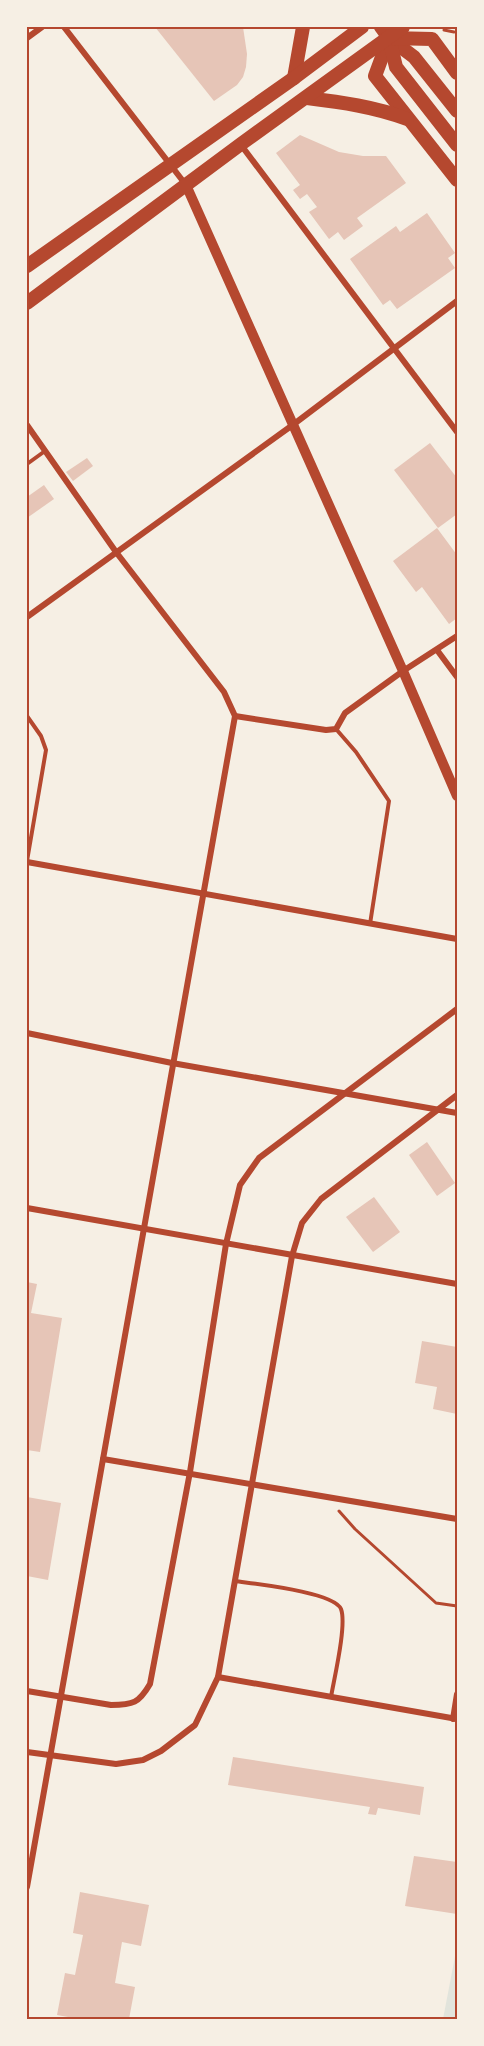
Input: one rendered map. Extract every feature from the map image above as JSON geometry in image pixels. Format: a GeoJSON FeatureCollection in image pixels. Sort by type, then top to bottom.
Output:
{"type":"FeatureCollection","features":[{"type":"Feature","properties":{"kind":"main road"},"geometry":{"type":"LineString","coordinates":[[294,78],[303,27]]}},
{"type":"Feature","properties":{"kind":"main road"},"geometry":{"type":"LineString","coordinates":[[27,266],[363,27]]}},
{"type":"Feature","properties":{"kind":"main road"},"geometry":{"type":"LineString","coordinates":[[27,303],[241,144],[307,98],[385,33],[404,27]]}},
{"type":"Feature","properties":{"kind":"main road"},"geometry":{"type":"LineString","coordinates":[[385,33],[432,39],[457,73]]}},
{"type":"Feature","properties":{"kind":"main road"},"geometry":{"type":"LineString","coordinates":[[385,33],[412,54],[457,111]]}},
{"type":"Feature","properties":{"kind":"main road"},"geometry":{"type":"LineString","coordinates":[[385,33],[375,76],[457,180]]}},
{"type":"Feature","properties":{"kind":"main road"},"geometry":{"type":"LineString","coordinates":[[385,33],[396,66],[457,145]]}},
{"type":"Feature","properties":{"kind":"main road"},"geometry":{"type":"LineString","coordinates":[[307,98],[394,114],[407,119]]}},
{"type":"Feature","properties":{"kind":"street"},"geometry":{"type":"LineString","coordinates":[[27,38],[42,27]]}},
{"type":"Feature","properties":{"kind":"street"},"geometry":{"type":"LineString","coordinates":[[64,27],[186,185],[404,671],[457,796]]}},
{"type":"Feature","properties":{"kind":"street"},"geometry":{"type":"LineString","coordinates":[[241,144],[457,432]]}},
{"type":"Feature","properties":{"kind":"street"},"geometry":{"type":"LineString","coordinates":[[27,617],[294,424],[457,301]]}},
{"type":"Feature","properties":{"kind":"street"},"geometry":{"type":"LineString","coordinates":[[27,425],[116,552],[224,692],[235,716],[27,1884]]}},
{"type":"Feature","properties":{"kind":"street"},"geometry":{"type":"LineString","coordinates":[[235,716],[326,730],[336,729],[345,713],[457,636]]}},
{"type":"Feature","properties":{"kind":"street"},"geometry":{"type":"LineString","coordinates":[[437,650],[457,677]]}},
{"type":"Feature","properties":{"kind":"street"},"geometry":{"type":"LineString","coordinates":[[27,861],[457,939]]}},
{"type":"Feature","properties":{"kind":"street"},"geometry":{"type":"LineString","coordinates":[[27,1691],[111,1705],[125,1705],[141,1699],[150,1684],[190,1472],[226,1244],[240,1185],[259,1158],[457,1009]]}},
{"type":"Feature","properties":{"kind":"street"},"geometry":{"type":"LineString","coordinates":[[27,1033],[172,1063],[457,1113]]}},
{"type":"Feature","properties":{"kind":"street"},"geometry":{"type":"LineString","coordinates":[[27,1752],[116,1764],[143,1760],[161,1751],[195,1725],[218,1677],[292,1256],[302,1223],[321,1199],[457,1095]]}},
{"type":"Feature","properties":{"kind":"street"},"geometry":{"type":"LineString","coordinates":[[27,1208],[457,1284]]}},
{"type":"Feature","properties":{"kind":"street"},"geometry":{"type":"LineString","coordinates":[[104,1459],[457,1519]]}},
{"type":"Feature","properties":{"kind":"street"},"geometry":{"type":"LineString","coordinates":[[218,1677],[455,1719],[457,1694]]}},
{"type":"Feature","properties":{"kind":"lane"},"geometry":{"type":"LineString","coordinates":[[27,464],[46,450]]}},
{"type":"Feature","properties":{"kind":"lane"},"geometry":{"type":"LineString","coordinates":[[27,716],[40,735],[46,750],[27,861]]}},
{"type":"Feature","properties":{"kind":"lane"},"geometry":{"type":"LineString","coordinates":[[336,729],[356,752],[389,801],[370,924]]}},
{"type":"Feature","properties":{"kind":"lane"},"geometry":{"type":"LineString","coordinates":[[234,1580],[319,1595],[333,1600],[341,1609],[342,1631],[331,1697]]}},
{"type":"Feature","properties":{"kind":"path"},"geometry":{"type":"LineString","coordinates":[[446,32],[454,32]]}},
{"type":"Feature","properties":{"kind":"path"},"geometry":{"type":"LineString","coordinates":[[329,1498],[355,1529],[436,1603],[457,1606]]}},
{"type":"Feature","properties":{"kind":"shaded area"},"geometry":{"type":"Polygon","coordinates":[[[457,1946],[457,2019],[443,2019],[457,1946]]]}},
{"type":"Feature","properties":{"kind":"building"},"geometry":{"type":"Polygon","coordinates":[[[155,27],[243,27],[247,54],[243,77],[237,85],[214,101],[155,27]]]}},
{"type":"Feature","properties":{"kind":"building"},"geometry":{"type":"Polygon","coordinates":[[[300,135],[339,152],[363,156],[386,156],[406,183],[357,218],[363,226],[344,240],[338,232],[329,239],[309,212],[317,207],[307,194],[300,199],[293,190],[300,185],[276,153],[300,135]]]}},
{"type":"Feature","properties":{"kind":"building"},"geometry":{"type":"Polygon","coordinates":[[[427,213],[455,253],[448,258],[455,268],[397,309],[390,300],[383,305],[350,259],[396,226],[400,232],[427,213]]]}},
{"type":"Feature","properties":{"kind":"building"},"geometry":{"type":"Polygon","coordinates":[[[430,443],[457,478],[457,514],[438,528],[394,470],[430,443]]]}},
{"type":"Feature","properties":{"kind":"building"},"geometry":{"type":"Polygon","coordinates":[[[87,458],[93,466],[73,481],[66,472],[87,458]]]}},
{"type":"Feature","properties":{"kind":"building"},"geometry":{"type":"Polygon","coordinates":[[[44,485],[54,499],[27,518],[27,497],[44,485]]]}},
{"type":"Feature","properties":{"kind":"building"},"geometry":{"type":"Polygon","coordinates":[[[437,528],[457,555],[457,618],[449,624],[422,587],[416,592],[393,561],[437,528]]]}},
{"type":"Feature","properties":{"kind":"building"},"geometry":{"type":"Polygon","coordinates":[[[427,1142],[455,1183],[437,1196],[409,1155],[427,1142]]]}},
{"type":"Feature","properties":{"kind":"building"},"geometry":{"type":"Polygon","coordinates":[[[374,1197],[400,1232],[373,1252],[346,1217],[374,1197]]]}},
{"type":"Feature","properties":{"kind":"building"},"geometry":{"type":"Polygon","coordinates":[[[27,1282],[37,1284],[31,1313],[62,1318],[40,1452],[27,1450],[27,1282]]]}},
{"type":"Feature","properties":{"kind":"building"},"geometry":{"type":"Polygon","coordinates":[[[422,1341],[457,1347],[457,1414],[433,1409],[437,1387],[415,1383],[422,1341]]]}},
{"type":"Feature","properties":{"kind":"building"},"geometry":{"type":"Polygon","coordinates":[[[27,1497],[61,1503],[48,1580],[27,1576],[27,1497]]]}},
{"type":"Feature","properties":{"kind":"building"},"geometry":{"type":"Polygon","coordinates":[[[233,1757],[424,1787],[420,1815],[378,1808],[376,1815],[368,1814],[370,1807],[228,1785],[233,1757]]]}},
{"type":"Feature","properties":{"kind":"building"},"geometry":{"type":"Polygon","coordinates":[[[414,1856],[457,1862],[457,1914],[405,1906],[414,1856]]]}},
{"type":"Feature","properties":{"kind":"building"},"geometry":{"type":"Polygon","coordinates":[[[80,1892],[149,1905],[141,1946],[122,1942],[115,1983],[135,1987],[129,2019],[79,2019],[57,2015],[65,1973],[75,1975],[83,1935],[73,1933],[80,1892]]]}}]}
